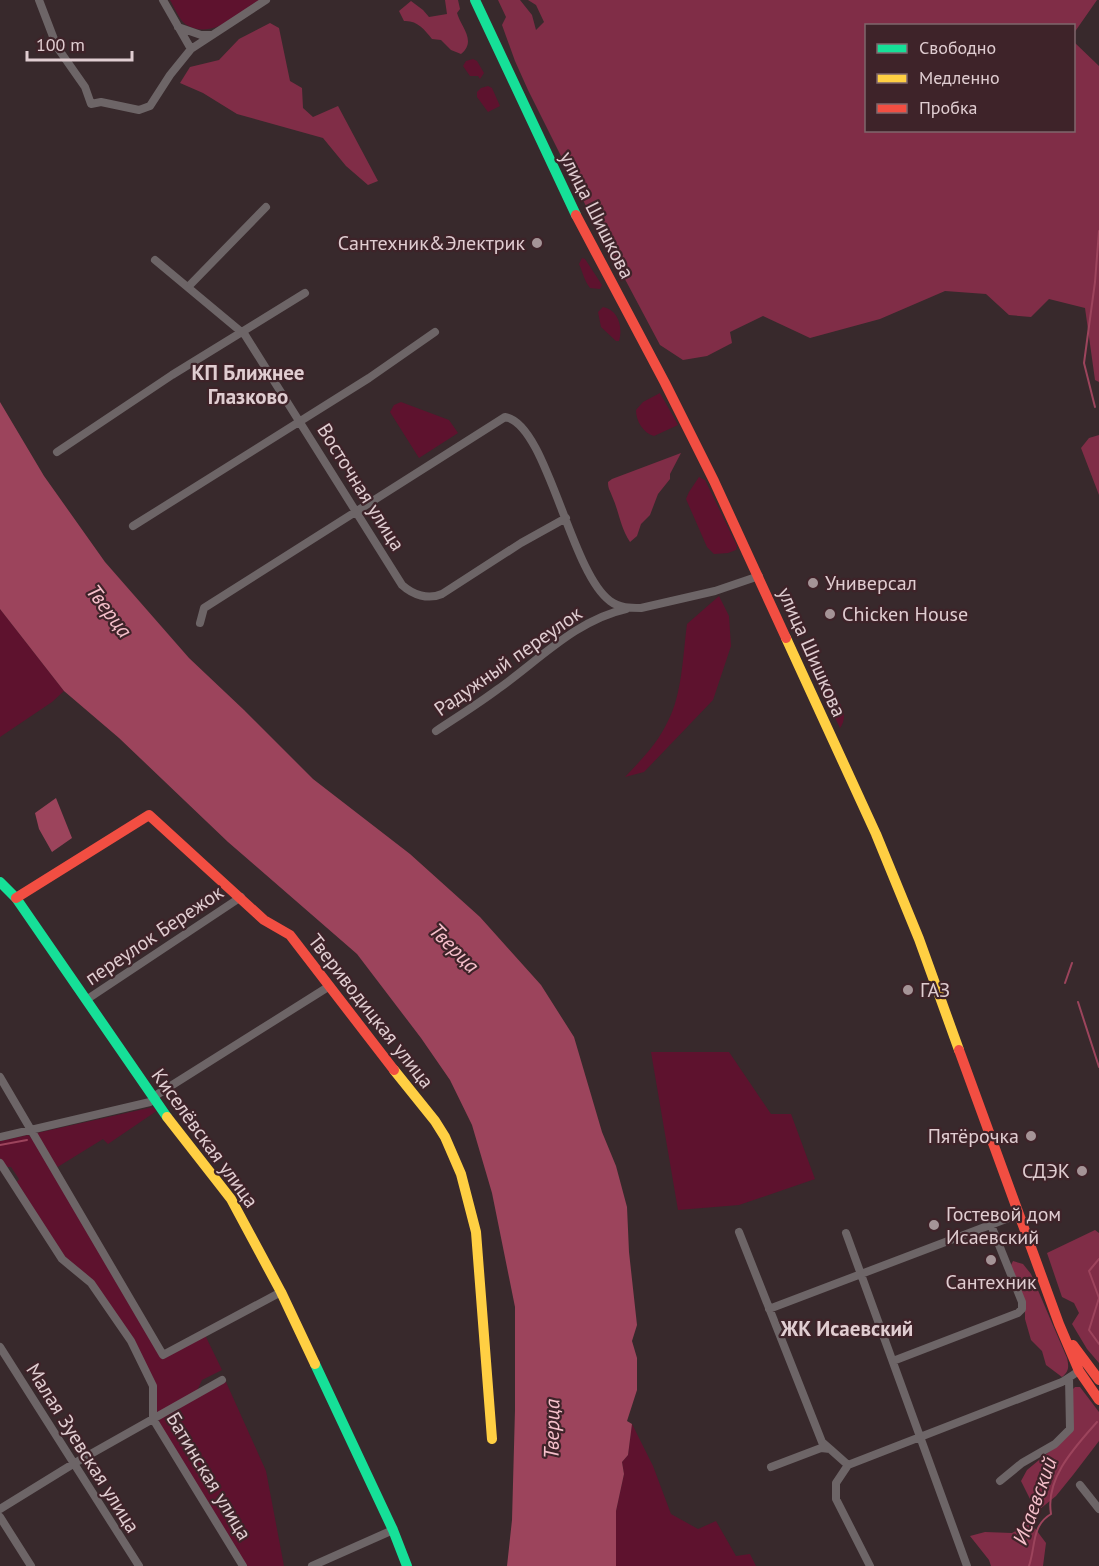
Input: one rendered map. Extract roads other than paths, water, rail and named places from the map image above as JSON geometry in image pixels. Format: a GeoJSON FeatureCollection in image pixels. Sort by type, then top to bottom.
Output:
{"type":"FeatureCollection","features":[{"type":"Feature","properties":{"kind":"street"},"geometry":{"type":"LineString","coordinates":[[39,0],[57,47],[85,87],[90,104],[101,102],[139,110],[150,106],[170,75],[191,49],[266,0]]}},
{"type":"Feature","properties":{"kind":"street"},"geometry":{"type":"LineString","coordinates":[[163,0],[191,49]]}},
{"type":"Feature","properties":{"kind":"street","name":"улица Шишкова"},"geometry":{"type":"LineString","coordinates":[[475,0],[558,180],[687,427],[759,576],[835,748],[876,834],[913,922],[1059,1324],[1079,1371],[1099,1400]]}},
{"type":"Feature","properties":{"kind":"street"},"geometry":{"type":"LineString","coordinates":[[178,27],[201,35],[214,34]]}},
{"type":"Feature","properties":{"kind":"street"},"geometry":{"type":"LineString","coordinates":[[188,287],[266,207]]}},
{"type":"Feature","properties":{"kind":"street","name":"Восточная улица"},"geometry":{"type":"LineString","coordinates":[[155,260],[242,332],[402,585],[411,592],[430,597],[442,594],[521,543],[566,518]]}},
{"type":"Feature","properties":{"kind":"street"},"geometry":{"type":"LineString","coordinates":[[57,452],[172,375],[305,293]]}},
{"type":"Feature","properties":{"kind":"street"},"geometry":{"type":"LineString","coordinates":[[133,526],[301,422],[435,332]]}},
{"type":"Feature","properties":{"kind":"street"},"geometry":{"type":"LineString","coordinates":[[200,623],[204,608],[501,417],[508,417],[521,425],[539,455],[581,557],[600,591],[619,606],[632,608]]}},
{"type":"Feature","properties":{"kind":"street","name":"Радужный переулок"},"geometry":{"type":"LineString","coordinates":[[436,731],[498,689],[577,630],[609,613],[667,604],[759,576]]}},
{"type":"Feature","properties":{"kind":"street","name":"Твериводицкая улица"},"geometry":{"type":"LineString","coordinates":[[16,898],[148,814],[264,920],[290,935],[328,987],[435,1121],[445,1137],[461,1174],[476,1232],[492,1439]]}},
{"type":"Feature","properties":{"kind":"street","name":"Киселёвская улица"},"geometry":{"type":"LineString","coordinates":[[0,882],[16,898],[154,1100],[231,1199],[280,1292],[393,1530],[407,1566]]}},
{"type":"Feature","properties":{"kind":"street","name":"переулок Бережок"},"geometry":{"type":"LineString","coordinates":[[86,1000],[241,897]]}},
{"type":"Feature","properties":{"kind":"street"},"geometry":{"type":"LineString","coordinates":[[0,1137],[154,1100],[158,1094],[328,987]]}},
{"type":"Feature","properties":{"kind":"street"},"geometry":{"type":"LineString","coordinates":[[0,1077],[163,1355],[280,1292]]}},
{"type":"Feature","properties":{"kind":"street","name":"Батинская улица"},"geometry":{"type":"LineString","coordinates":[[0,1163],[62,1259],[91,1283],[131,1341],[153,1386],[153,1419],[243,1566]]}},
{"type":"Feature","properties":{"kind":"street"},"geometry":{"type":"LineString","coordinates":[[769,1309],[1019,1214]]}},
{"type":"Feature","properties":{"kind":"street"},"geometry":{"type":"LineString","coordinates":[[893,1361],[1018,1313],[1022,1309],[1022,1302],[991,1225]]}},
{"type":"Feature","properties":{"kind":"street"},"geometry":{"type":"LineString","coordinates":[[739,1232],[822,1442],[848,1465]]}},
{"type":"Feature","properties":{"kind":"street"},"geometry":{"type":"LineString","coordinates":[[846,1233],[967,1566]]}},
{"type":"Feature","properties":{"kind":"street","name":"улица Шишкова"},"geometry":{"type":"LineString","coordinates":[[1059,1324],[1099,1380]]}},
{"type":"Feature","properties":{"kind":"street","name":"Малая Зуевская улица"},"geometry":{"type":"LineString","coordinates":[[0,1347],[139,1566]]}},
{"type":"Feature","properties":{"kind":"street"},"geometry":{"type":"LineString","coordinates":[[870,1566],[836,1498],[836,1483],[848,1465],[1069,1378],[1079,1371]]}},
{"type":"Feature","properties":{"kind":"street"},"geometry":{"type":"LineString","coordinates":[[1000,1481],[1022,1463],[1055,1444],[1070,1428],[1069,1378]]}},
{"type":"Feature","properties":{"kind":"street"},"geometry":{"type":"LineString","coordinates":[[0,1509],[73,1464],[222,1380]]}},
{"type":"Feature","properties":{"kind":"street"},"geometry":{"type":"LineString","coordinates":[[771,1467],[821,1448],[830,1449]]}},
{"type":"Feature","properties":{"kind":"street"},"geometry":{"type":"LineString","coordinates":[[1080,1485],[1099,1509]]}},
{"type":"Feature","properties":{"kind":"street"},"geometry":{"type":"LineString","coordinates":[[0,1517],[31,1566]]}},
{"type":"Feature","properties":{"kind":"street"},"geometry":{"type":"LineString","coordinates":[[312,1566],[393,1530]]}},
{"type":"Feature","properties":{"kind":"water","name":"Тверца"},"geometry":{"type":"Polygon","coordinates":[[[0,402],[44,476],[105,562],[189,658],[313,779],[410,854],[480,917],[541,985],[574,1037],[627,1207],[629,1252],[637,1325],[632,1341],[637,1358],[637,1390],[627,1421],[632,1424],[628,1455],[622,1462],[624,1474],[616,1511],[616,1566],[507,1566],[512,1520],[515,1307],[492,1193],[472,1125],[450,1080],[357,954],[228,842],[119,738],[64,691],[0,609],[0,402]]]}},
{"type":"Feature","properties":{"kind":"water"},"geometry":{"type":"Polygon","coordinates":[[[56,798],[72,838],[52,852],[39,829],[35,813],[56,798]]]}},
{"type":"Feature","properties":{"kind":"waterway"},"geometry":{"type":"LineString","coordinates":[[1095,407],[1084,363],[1099,231]]}},
{"type":"Feature","properties":{"kind":"waterway","name":"Исаевский"},"geometry":{"type":"LineString","coordinates":[[1065,983],[1072,963]]}},
{"type":"Feature","properties":{"kind":"waterway","name":"Исаевский"},"geometry":{"type":"LineString","coordinates":[[1078,1002],[1099,1067]]}},
{"type":"Feature","properties":{"kind":"waterway"},"geometry":{"type":"LineString","coordinates":[[0,1145],[27,1140]]}},
{"type":"Feature","properties":{"kind":"waterway","name":"Исаевский"},"geometry":{"type":"LineString","coordinates":[[1099,1259],[1089,1271],[1099,1298],[1089,1330],[1099,1344]]}},
{"type":"Feature","properties":{"kind":"waterway","name":"Исаевский"},"geometry":{"type":"LineString","coordinates":[[1029,1566],[1037,1530],[1051,1514],[1050,1501],[1057,1476],[1071,1453],[1097,1422]]}},
{"type":"Feature","properties":{"kind":"place","name":"Сантехник&Электрик"},"geometry":{"type":"Point","coordinates":[537,243]}},
{"type":"Feature","properties":{"kind":"place","name":"Универсал"},"geometry":{"type":"Point","coordinates":[813,583]}},
{"type":"Feature","properties":{"kind":"place","name":"Chicken House"},"geometry":{"type":"Point","coordinates":[830,614]}},
{"type":"Feature","properties":{"kind":"place","name":"ГАЗ"},"geometry":{"type":"Point","coordinates":[908,990]}},
{"type":"Feature","properties":{"kind":"place","name":"Пятёрочка"},"geometry":{"type":"Point","coordinates":[1031,1136]}},
{"type":"Feature","properties":{"kind":"place","name":"СДЭК"},"geometry":{"type":"Point","coordinates":[1082,1171]}},
{"type":"Feature","properties":{"kind":"place","name":"Гостевой дом Исаевский"},"geometry":{"type":"Point","coordinates":[934,1225]}},
{"type":"Feature","properties":{"kind":"place","name":"Сантехник"},"geometry":{"type":"Point","coordinates":[991,1260]}},
{"type":"Feature","properties":{"kind":"district","name":"КП Ближнее Глазково"},"geometry":{"type":"Point","coordinates":[248,385]}},
{"type":"Feature","properties":{"kind":"district","name":"ЖК Исаевский"},"geometry":{"type":"Point","coordinates":[847,1329]}}]}
